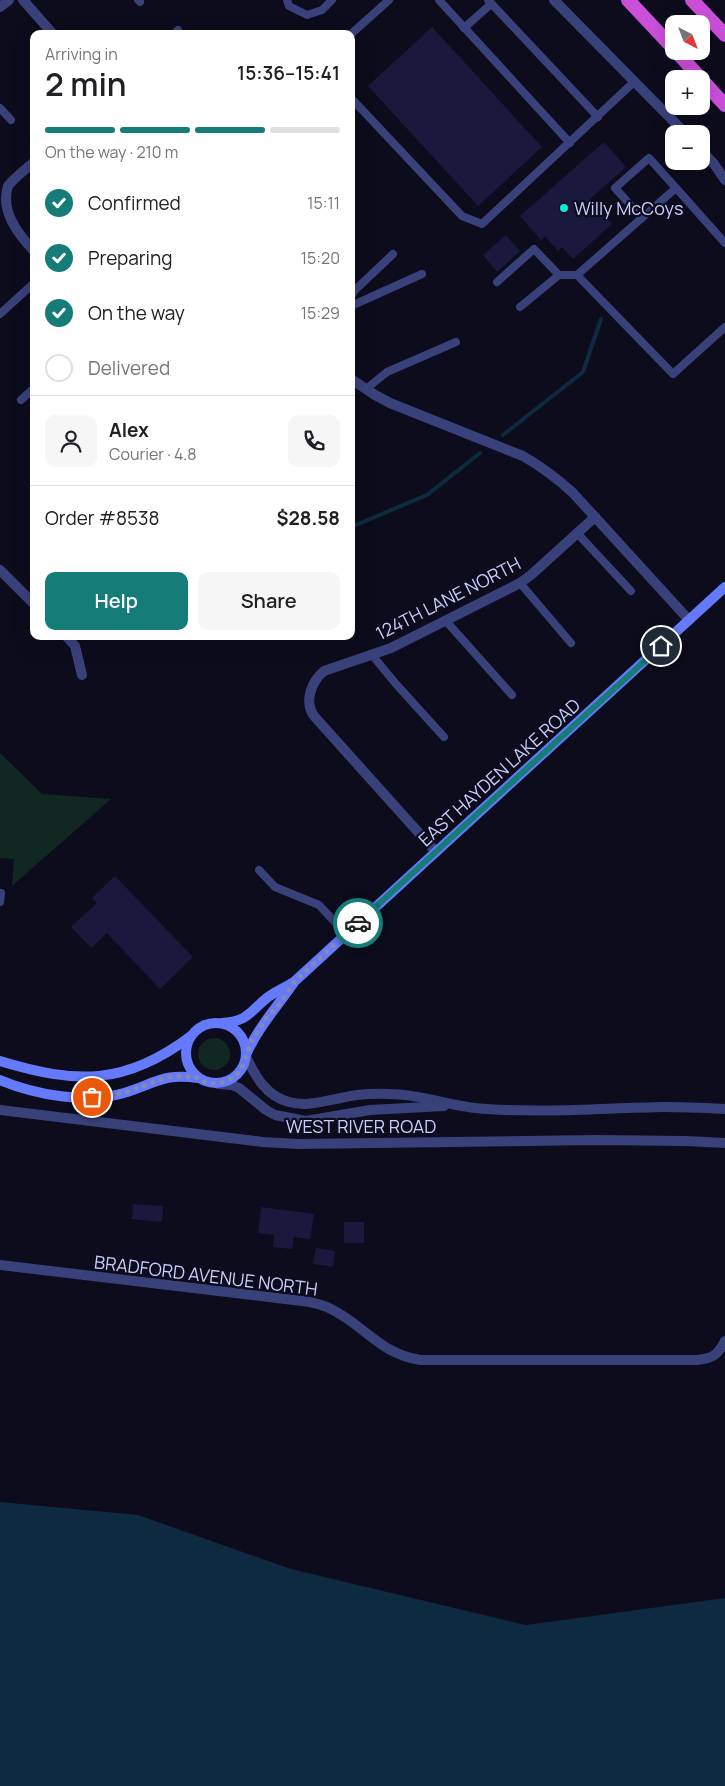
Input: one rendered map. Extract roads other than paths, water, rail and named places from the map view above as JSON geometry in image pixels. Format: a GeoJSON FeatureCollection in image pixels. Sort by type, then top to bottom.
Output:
{"type":"FeatureCollection","features":[{"type":"Feature","properties":{"kind":"highway"},"geometry":{"type":"LineString","coordinates":[[628,0],[665,39]]}},
{"type":"Feature","properties":{"kind":"highway"},"geometry":{"type":"LineString","coordinates":[[692,0],[725,35]]}},
{"type":"Feature","properties":{"kind":"highway"},"geometry":{"type":"LineString","coordinates":[[684,60],[693,70]]}},
{"type":"Feature","properties":{"kind":"highway"},"geometry":{"type":"LineString","coordinates":[[710,88],[725,104]]}},
{"type":"Feature","properties":{"kind":"main road","name":"EAST HAYDEN LAKE ROAD"},"geometry":{"type":"LineString","coordinates":[[221,1023],[241,1020],[269,997],[295,981],[725,587]]}},
{"type":"Feature","properties":{"kind":"main road","name":"EAST HAYDEN LAKE ROAD"},"geometry":{"type":"LineString","coordinates":[[246,1056],[252,1040],[263,1023],[278,1006],[295,981]]}},
{"type":"Feature","properties":{"kind":"main road"},"geometry":{"type":"LineString","coordinates":[[0,1061],[59,1076],[101,1076],[146,1064],[160,1057],[205,1025],[221,1023],[237,1031],[242,1038],[246,1056],[238,1073],[218,1084],[207,1083],[198,1078],[184,1076],[167,1077],[124,1093],[92,1097],[40,1092],[0,1080]]}},
{"type":"Feature","properties":{"kind":"main road"},"geometry":{"type":"LineString","coordinates":[[191,1036],[186,1050],[186,1059],[189,1067],[198,1078]]}},
{"type":"Feature","properties":{"kind":"street"},"geometry":{"type":"LineString","coordinates":[[0,8],[9,0]]}},
{"type":"Feature","properties":{"kind":"street"},"geometry":{"type":"LineString","coordinates":[[23,0],[49,30]]}},
{"type":"Feature","properties":{"kind":"street"},"geometry":{"type":"LineString","coordinates":[[554,0],[677,125]]}},
{"type":"Feature","properties":{"kind":"street"},"geometry":{"type":"LineString","coordinates":[[710,161],[725,180]]}},
{"type":"Feature","properties":{"kind":"street"},"geometry":{"type":"LineString","coordinates":[[30,166],[8,186],[0,202],[4,217],[30,246]]}},
{"type":"Feature","properties":{"kind":"street"},"geometry":{"type":"LineString","coordinates":[[355,383],[390,403],[523,456],[540,466],[559,480],[595,516],[689,620]]}},
{"type":"Feature","properties":{"kind":"street","name":"124TH LANE NORTH"},"geometry":{"type":"LineString","coordinates":[[436,852],[311,712],[309,705],[310,694],[316,677],[335,666],[391,648],[520,583],[595,516]]}},
{"type":"Feature","properties":{"kind":"street"},"geometry":{"type":"LineString","coordinates":[[0,570],[30,600]]}},
{"type":"Feature","properties":{"kind":"street"},"geometry":{"type":"LineString","coordinates":[[70,640],[75,646],[82,675]]}},
{"type":"Feature","properties":{"kind":"street","name":"WEST RIVER ROAD"},"geometry":{"type":"LineString","coordinates":[[246,1056],[266,1090],[286,1102],[308,1104],[371,1093],[416,1096],[450,1105],[485,1109],[667,1107],[725,1109]]}},
{"type":"Feature","properties":{"kind":"street","name":"WEST RIVER ROAD"},"geometry":{"type":"LineString","coordinates":[[218,1084],[232,1085],[239,1088],[275,1115],[306,1121],[370,1110],[450,1105]]}},
{"type":"Feature","properties":{"kind":"street","name":"WEST RIVER ROAD"},"geometry":{"type":"LineString","coordinates":[[0,1110],[272,1143],[344,1144],[596,1140],[725,1143]]}},
{"type":"Feature","properties":{"kind":"street","name":"BRADFORD AVENUE NORTH"},"geometry":{"type":"LineString","coordinates":[[0,1265],[310,1302],[329,1308],[399,1356],[420,1360],[697,1360],[711,1358],[720,1351],[725,1341]]}},
{"type":"Feature","properties":{"kind":"lane"},"geometry":{"type":"LineString","coordinates":[[286,0],[289,6],[308,15],[322,10],[332,0]]}},
{"type":"Feature","properties":{"kind":"lane"},"geometry":{"type":"LineString","coordinates":[[355,30],[389,0]]}},
{"type":"Feature","properties":{"kind":"lane"},"geometry":{"type":"LineString","coordinates":[[439,0],[570,143]]}},
{"type":"Feature","properties":{"kind":"lane"},"geometry":{"type":"LineString","coordinates":[[464,28],[490,2],[598,117]]}},
{"type":"Feature","properties":{"kind":"lane"},"geometry":{"type":"LineString","coordinates":[[355,102],[462,216],[482,224],[635,81]]}},
{"type":"Feature","properties":{"kind":"lane"},"geometry":{"type":"LineString","coordinates":[[0,108],[11,120]]}},
{"type":"Feature","properties":{"kind":"lane"},"geometry":{"type":"LineString","coordinates":[[642,218],[615,188],[649,158],[725,243]]}},
{"type":"Feature","properties":{"kind":"lane"},"geometry":{"type":"LineString","coordinates":[[520,307],[559,275],[577,275],[676,188]]}},
{"type":"Feature","properties":{"kind":"lane"},"geometry":{"type":"LineString","coordinates":[[496,282],[534,249],[559,275]]}},
{"type":"Feature","properties":{"kind":"lane"},"geometry":{"type":"LineString","coordinates":[[355,290],[393,254]]}},
{"type":"Feature","properties":{"kind":"lane"},"geometry":{"type":"LineString","coordinates":[[355,304],[422,274]]}},
{"type":"Feature","properties":{"kind":"lane"},"geometry":{"type":"LineString","coordinates":[[577,275],[673,374],[725,327]]}},
{"type":"Feature","properties":{"kind":"lane"},"geometry":{"type":"LineString","coordinates":[[0,314],[30,287]]}},
{"type":"Feature","properties":{"kind":"lane"},"geometry":{"type":"LineString","coordinates":[[366,389],[387,372],[456,342]]}},
{"type":"Feature","properties":{"kind":"lane"},"geometry":{"type":"LineString","coordinates":[[21,400],[30,392]]}},
{"type":"Feature","properties":{"kind":"lane"},"geometry":{"type":"LineString","coordinates":[[577,533],[631,591]]}},
{"type":"Feature","properties":{"kind":"lane"},"geometry":{"type":"LineString","coordinates":[[520,583],[571,643]]}},
{"type":"Feature","properties":{"kind":"lane"},"geometry":{"type":"LineString","coordinates":[[446,621],[512,695]]}},
{"type":"Feature","properties":{"kind":"lane"},"geometry":{"type":"LineString","coordinates":[[372,655],[444,737]]}},
{"type":"Feature","properties":{"kind":"lane"},"geometry":{"type":"LineString","coordinates":[[259,870],[275,887],[319,905],[346,934]]}},
{"type":"Feature","properties":{"kind":"lane"},"geometry":{"type":"LineString","coordinates":[[0,902],[1,893]]}},
{"type":"Feature","properties":{"kind":"water"},"geometry":{"type":"Polygon","coordinates":[[[0,1502],[138,1515],[291,1569],[526,1625],[725,1598],[725,1786],[0,1786],[0,1502]]]}},
{"type":"Feature","properties":{"kind":"waterway"},"geometry":{"type":"LineString","coordinates":[[503,435],[583,372],[601,319]]}},
{"type":"Feature","properties":{"kind":"waterway"},"geometry":{"type":"LineString","coordinates":[[355,525],[427,495],[480,453]]}},
{"type":"Feature","properties":{"kind":"place","name":"Willy McCoys"},"geometry":{"type":"Point","coordinates":[564,208]}}]}
